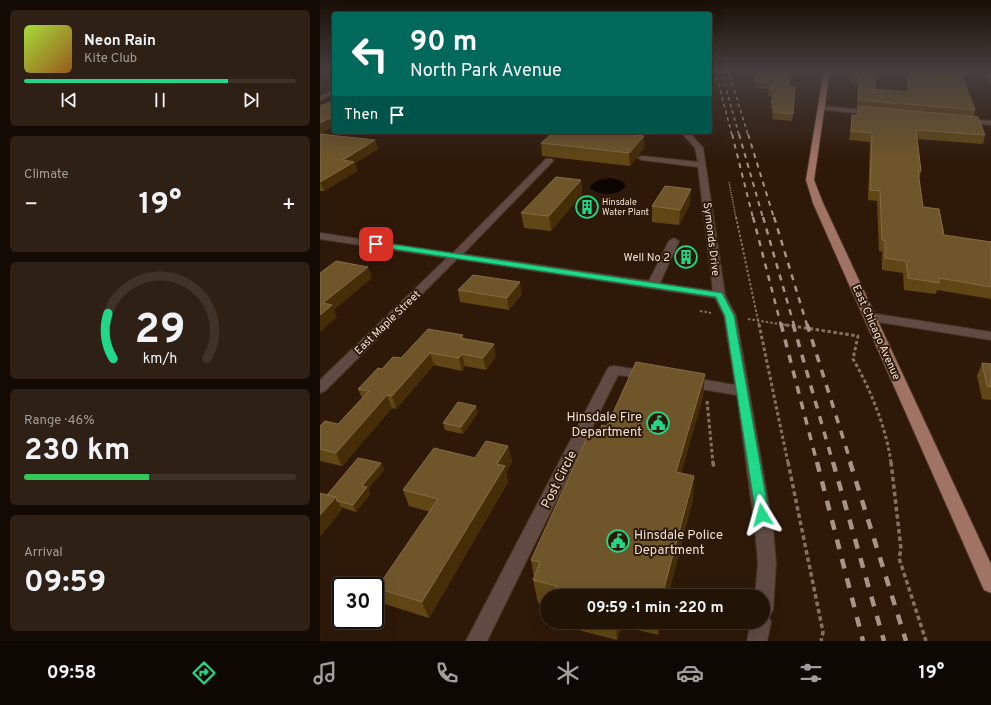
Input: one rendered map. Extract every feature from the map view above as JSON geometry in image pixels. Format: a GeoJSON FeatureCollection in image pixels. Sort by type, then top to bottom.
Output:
{"type":"FeatureCollection","features":[{"type":"Feature","properties":{"kind":"main road","name":"East Chicago Avenue"},"geometry":{"type":"LineString","coordinates":[[821,100],[810,180],[818,203],[991,584]]}},
{"type":"Feature","properties":{"kind":"street"},"geometry":{"type":"LineString","coordinates":[[820,108],[882,114]]}},
{"type":"Feature","properties":{"kind":"street"},"geometry":{"type":"LineString","coordinates":[[960,120],[991,123]]}},
{"type":"Feature","properties":{"kind":"street","name":"Symonds Drive"},"geometry":{"type":"LineString","coordinates":[[687,134],[698,148],[702,165],[719,295],[730,316],[743,390],[764,529],[767,563],[765,589]]}},
{"type":"Feature","properties":{"kind":"street"},"geometry":{"type":"LineString","coordinates":[[642,158],[702,165]]}},
{"type":"Feature","properties":{"kind":"street","name":"East Maple Street"},"geometry":{"type":"LineString","coordinates":[[320,388],[455,256],[549,161]]}},
{"type":"Feature","properties":{"kind":"street"},"geometry":{"type":"LineString","coordinates":[[320,236],[719,295]]}},
{"type":"Feature","properties":{"kind":"street"},"geometry":{"type":"LineString","coordinates":[[653,285],[674,241]]}},
{"type":"Feature","properties":{"kind":"street"},"geometry":{"type":"LineString","coordinates":[[870,317],[991,336]]}},
{"type":"Feature","properties":{"kind":"street","name":"Post Circle"},"geometry":{"type":"LineString","coordinates":[[476,641],[614,370],[743,390]]}},
{"type":"Feature","properties":{"kind":"street"},"geometry":{"type":"LineString","coordinates":[[757,641],[760,629]]}},
{"type":"Feature","properties":{"kind":"path"},"geometry":{"type":"LineString","coordinates":[[729,182],[823,632],[821,641]]}},
{"type":"Feature","properties":{"kind":"path"},"geometry":{"type":"LineString","coordinates":[[700,311],[858,336],[853,359],[863,376],[889,443],[901,549],[899,558],[926,641]]}},
{"type":"Feature","properties":{"kind":"path"},"geometry":{"type":"LineString","coordinates":[[705,384],[714,469]]}},
{"type":"Feature","properties":{"kind":"shaded area"},"geometry":{"type":"Polygon","coordinates":[[[609,178],[620,180],[625,184],[625,187],[618,192],[608,194],[594,191],[590,188],[590,186],[598,180],[609,178]]]}},
{"type":"Feature","properties":{"kind":"building"},"geometry":{"type":"Polygon","coordinates":[[[772,100],[794,100],[793,114],[773,112],[774,102],[771,102],[772,100]]]}},
{"type":"Feature","properties":{"kind":"building"},"geometry":{"type":"Polygon","coordinates":[[[858,100],[971,100],[975,110],[858,100]]]}},
{"type":"Feature","properties":{"kind":"building"},"geometry":{"type":"Polygon","coordinates":[[[331,102],[332,104],[332,117],[320,123],[320,106],[331,102]]]}},
{"type":"Feature","properties":{"kind":"building"},"geometry":{"type":"Polygon","coordinates":[[[858,106],[978,117],[985,135],[916,130],[921,171],[918,171],[923,207],[939,209],[944,235],[991,242],[991,287],[939,278],[939,283],[908,278],[906,261],[885,258],[885,241],[882,240],[880,191],[870,190],[872,133],[851,131],[852,115],[858,116],[858,106]]]}},
{"type":"Feature","properties":{"kind":"building"},"geometry":{"type":"Polygon","coordinates":[[[320,134],[375,140],[343,160],[354,162],[320,182],[320,134]]]}},
{"type":"Feature","properties":{"kind":"building"},"geometry":{"type":"Polygon","coordinates":[[[552,134],[628,134],[644,136],[629,153],[541,143],[552,134]]]}},
{"type":"Feature","properties":{"kind":"building"},"geometry":{"type":"Polygon","coordinates":[[[556,177],[581,180],[549,216],[521,213],[556,177]]]}},
{"type":"Feature","properties":{"kind":"building"},"geometry":{"type":"Polygon","coordinates":[[[665,186],[691,189],[680,210],[652,206],[665,186]]]}},
{"type":"Feature","properties":{"kind":"building"},"geometry":{"type":"Polygon","coordinates":[[[336,261],[368,267],[323,303],[332,305],[320,315],[320,273],[336,261]]]}},
{"type":"Feature","properties":{"kind":"building"},"geometry":{"type":"Polygon","coordinates":[[[473,275],[520,282],[507,298],[458,290],[473,275]]]}},
{"type":"Feature","properties":{"kind":"building"},"geometry":{"type":"Polygon","coordinates":[[[428,329],[463,335],[460,338],[494,344],[483,358],[462,354],[459,358],[430,353],[392,396],[387,395],[336,453],[320,449],[320,426],[325,421],[338,424],[369,391],[358,389],[378,368],[382,369],[393,357],[401,358],[428,329]]]}},
{"type":"Feature","properties":{"kind":"building","name":"Hinsdale Police Department"},"geometry":{"type":"Polygon","coordinates":[[[636,362],[705,374],[676,472],[694,476],[664,589],[556,589],[557,586],[533,580],[540,562],[531,560],[591,429],[599,431],[602,425],[607,426],[636,362]]]}},
{"type":"Feature","properties":{"kind":"building"},"geometry":{"type":"Polygon","coordinates":[[[982,363],[991,364],[991,387],[987,386],[982,363]]]}},
{"type":"Feature","properties":{"kind":"building"},"geometry":{"type":"Polygon","coordinates":[[[458,402],[476,406],[461,427],[443,423],[458,402]]]}},
{"type":"Feature","properties":{"kind":"building"},"geometry":{"type":"Polygon","coordinates":[[[486,441],[508,446],[497,464],[505,466],[422,602],[384,590],[384,578],[438,499],[403,490],[434,448],[475,458],[486,441]]]}},
{"type":"Feature","properties":{"kind":"building"},"geometry":{"type":"Polygon","coordinates":[[[358,458],[381,463],[362,486],[367,487],[353,505],[337,501],[336,497],[327,495],[358,458]]]}},
{"type":"Feature","properties":{"kind":"building"},"geometry":{"type":"Polygon","coordinates":[[[320,493],[336,497],[320,515],[320,493]]]}},
{"type":"Feature","properties":{"kind":"railway"},"geometry":{"type":"LineString","coordinates":[[723,100],[732,135]]}},
{"type":"Feature","properties":{"kind":"railway"},"geometry":{"type":"LineString","coordinates":[[729,100],[739,135]]}},
{"type":"Feature","properties":{"kind":"railway"},"geometry":{"type":"LineString","coordinates":[[737,100],[748,135]]}},
{"type":"Feature","properties":{"kind":"railway"},"geometry":{"type":"LineString","coordinates":[[732,134],[753,218]]}},
{"type":"Feature","properties":{"kind":"railway"},"geometry":{"type":"LineString","coordinates":[[739,134],[763,218]]}},
{"type":"Feature","properties":{"kind":"railway"},"geometry":{"type":"LineString","coordinates":[[748,134],[774,218]]}},
{"type":"Feature","properties":{"kind":"railway"},"geometry":{"type":"LineString","coordinates":[[753,217],[781,325]]}},
{"type":"Feature","properties":{"kind":"railway"},"geometry":{"type":"LineString","coordinates":[[763,217],[794,325]]}},
{"type":"Feature","properties":{"kind":"railway"},"geometry":{"type":"LineString","coordinates":[[774,217],[807,325]]}},
{"type":"Feature","properties":{"kind":"railway"},"geometry":{"type":"LineString","coordinates":[[781,324],[817,463]]}},
{"type":"Feature","properties":{"kind":"railway"},"geometry":{"type":"LineString","coordinates":[[793,324],[833,463]]}},
{"type":"Feature","properties":{"kind":"railway"},"geometry":{"type":"LineString","coordinates":[[807,324],[851,463]]}},
{"type":"Feature","properties":{"kind":"railway"},"geometry":{"type":"LineString","coordinates":[[817,462],[863,641]]}},
{"type":"Feature","properties":{"kind":"railway"},"geometry":{"type":"LineString","coordinates":[[833,462],[884,641]]}},
{"type":"Feature","properties":{"kind":"railway"},"geometry":{"type":"LineString","coordinates":[[850,462],[906,641]]}},
{"type":"Feature","properties":{"kind":"place","name":"Hinsdale Water Plant"},"geometry":{"type":"Point","coordinates":[587,207]}},
{"type":"Feature","properties":{"kind":"place","name":"Well No 2"},"geometry":{"type":"Point","coordinates":[686,257]}},
{"type":"Feature","properties":{"kind":"place","name":"Hinsdale Fire Department"},"geometry":{"type":"Point","coordinates":[658,423]}},
{"type":"Feature","properties":{"kind":"place","name":"Hinsdale Police Department"},"geometry":{"type":"Point","coordinates":[618,541]}},
{"type":"Feature","properties":{"kind":"route"},"geometry":{"type":"LineString","coordinates":[[376,244],[719,295],[730,316],[762,515]]}}]}
